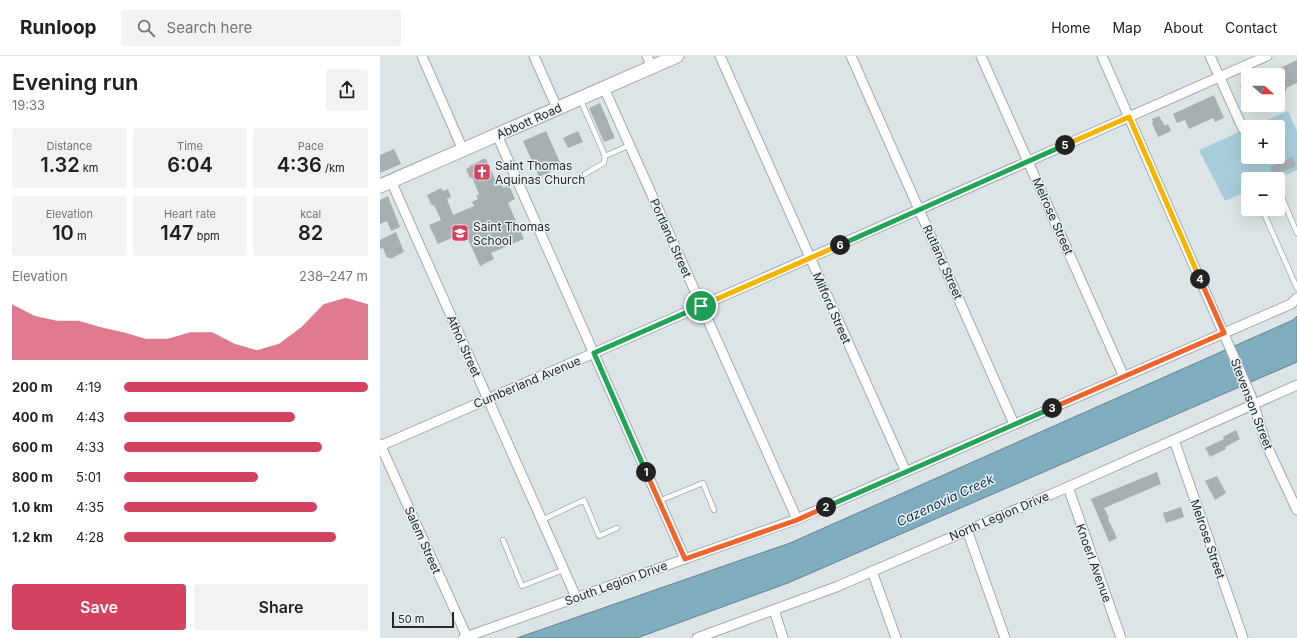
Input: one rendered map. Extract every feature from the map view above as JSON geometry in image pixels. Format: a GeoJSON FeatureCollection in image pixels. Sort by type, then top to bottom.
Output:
{"type":"FeatureCollection","features":[{"type":"Feature","properties":{"kind":"street"},"geometry":{"type":"LineString","coordinates":[[422,56],[463,150]]}},
{"type":"Feature","properties":{"kind":"street"},"geometry":{"type":"LineString","coordinates":[[534,56],[557,108]]}},
{"type":"Feature","properties":{"kind":"street","name":"Abbott Road"},"geometry":{"type":"LineString","coordinates":[[386,184],[604,88],[650,62],[677,56]]}},
{"type":"Feature","properties":{"kind":"street","name":"Milford Street"},"geometry":{"type":"LineString","coordinates":[[720,56],[906,472]]}},
{"type":"Feature","properties":{"kind":"street","name":"Rutland Street"},"geometry":{"type":"LineString","coordinates":[[851,56],[1014,424]]}},
{"type":"Feature","properties":{"kind":"street","name":"Melrose Street"},"geometry":{"type":"LineString","coordinates":[[981,56],[1124,376]]}},
{"type":"Feature","properties":{"kind":"street","name":"Stevenson Street"},"geometry":{"type":"LineString","coordinates":[[1102,56],[1225,336],[1252,400],[1266,444],[1297,510]]}},
{"type":"Feature","properties":{"kind":"street"},"geometry":{"type":"LineString","coordinates":[[1210,56],[1241,124]]}},
{"type":"Feature","properties":{"kind":"street","name":"Cumberland Avenue"},"geometry":{"type":"LineString","coordinates":[[380,445],[594,353],[1267,56]]}},
{"type":"Feature","properties":{"kind":"street","name":"Portland Street"},"geometry":{"type":"LineString","coordinates":[[604,88],[797,520]]}},
{"type":"Feature","properties":{"kind":"street"},"geometry":{"type":"LineString","coordinates":[[498,134],[685,559]]}},
{"type":"Feature","properties":{"kind":"street","name":"Athol Street"},"geometry":{"type":"LineString","coordinates":[[386,184],[488,399],[576,598]]}},
{"type":"Feature","properties":{"kind":"street","name":"South Legion Drive"},"geometry":{"type":"LineString","coordinates":[[465,637],[797,520],[1124,376],[1225,336],[1291,304],[1297,298]]}},
{"type":"Feature","properties":{"kind":"street","name":"North Legion Drive"},"geometry":{"type":"LineString","coordinates":[[697,638],[836,587],[1174,440],[1252,400],[1297,384]]}},
{"type":"Feature","properties":{"kind":"street","name":"Melrose Street"},"geometry":{"type":"LineString","coordinates":[[1174,440],[1243,638]]}},
{"type":"Feature","properties":{"kind":"street","name":"Salem Street"},"geometry":{"type":"LineString","coordinates":[[380,445],[465,637]]}},
{"type":"Feature","properties":{"kind":"street","name":"Knoerl Avenue"},"geometry":{"type":"LineString","coordinates":[[1068,487],[1121,638]]}},
{"type":"Feature","properties":{"kind":"street"},"geometry":{"type":"LineString","coordinates":[[967,530],[1005,638]]}},
{"type":"Feature","properties":{"kind":"street"},"geometry":{"type":"LineString","coordinates":[[872,571],[896,638]]}},
{"type":"Feature","properties":{"kind":"street"},"geometry":{"type":"LineString","coordinates":[[774,610],[783,638]]}},
{"type":"Feature","properties":{"kind":"lane"},"geometry":{"type":"LineString","coordinates":[[580,99],[605,156],[604,163],[585,174]]}},
{"type":"Feature","properties":{"kind":"lane"},"geometry":{"type":"LineString","coordinates":[[605,156],[630,145]]}},
{"type":"Feature","properties":{"kind":"lane"},"geometry":{"type":"LineString","coordinates":[[1285,205],[1297,233]]}},
{"type":"Feature","properties":{"kind":"lane"},"geometry":{"type":"LineString","coordinates":[[1265,216],[1297,288]]}},
{"type":"Feature","properties":{"kind":"lane"},"geometry":{"type":"LineString","coordinates":[[659,501],[703,483],[714,510]]}},
{"type":"Feature","properties":{"kind":"lane"},"geometry":{"type":"LineString","coordinates":[[542,520],[584,500],[599,536],[617,528]]}},
{"type":"Feature","properties":{"kind":"lane"},"geometry":{"type":"LineString","coordinates":[[502,540],[522,586],[563,570]]}},
{"type":"Feature","properties":{"kind":"shaded area"},"geometry":{"type":"Polygon","coordinates":[[[1288,111],[1297,131],[1297,170],[1285,175],[1285,172],[1241,172],[1241,194],[1225,201],[1199,150],[1241,131],[1241,164],[1285,164],[1285,120],[1267,120],[1288,111]]]}},
{"type":"Feature","properties":{"kind":"water","name":"Cazenovia Creek"},"geometry":{"type":"Polygon","coordinates":[[[1297,316],[1297,362],[788,583],[637,638],[517,638],[790,543],[1293,320],[1297,316]]]}},
{"type":"Feature","properties":{"kind":"building"},"geometry":{"type":"Polygon","coordinates":[[[1297,60],[1297,83],[1286,88],[1287,90],[1285,91],[1285,68],[1280,68],[1297,60]]]}},
{"type":"Feature","properties":{"kind":"building"},"geometry":{"type":"Polygon","coordinates":[[[1214,95],[1224,118],[1215,122],[1213,118],[1189,129],[1185,120],[1177,123],[1173,114],[1214,95]]]}},
{"type":"Feature","properties":{"kind":"building"},"geometry":{"type":"Polygon","coordinates":[[[600,103],[615,138],[604,142],[589,108],[600,103]]]}},
{"type":"Feature","properties":{"kind":"building"},"geometry":{"type":"Polygon","coordinates":[[[1159,116],[1165,126],[1168,124],[1171,131],[1158,137],[1152,123],[1152,119],[1159,116]]]}},
{"type":"Feature","properties":{"kind":"building"},"geometry":{"type":"Polygon","coordinates":[[[546,131],[562,167],[539,177],[523,141],[546,131]]]}},
{"type":"Feature","properties":{"kind":"building"},"geometry":{"type":"Polygon","coordinates":[[[578,131],[583,142],[568,148],[563,138],[578,131]]]}},
{"type":"Feature","properties":{"kind":"building"},"geometry":{"type":"Polygon","coordinates":[[[394,149],[401,164],[380,173],[380,155],[394,149]]]}},
{"type":"Feature","properties":{"kind":"building"},"geometry":{"type":"Polygon","coordinates":[[[1292,157],[1296,166],[1283,172],[1272,172],[1270,167],[1277,164],[1285,164],[1285,160],[1292,157]]]}},
{"type":"Feature","properties":{"kind":"building"},"geometry":{"type":"Polygon","coordinates":[[[483,159],[486,159],[498,186],[502,184],[503,188],[509,185],[515,199],[508,203],[524,239],[491,253],[494,259],[480,266],[465,232],[438,244],[429,225],[441,220],[434,205],[432,206],[427,195],[441,188],[443,191],[448,189],[451,197],[447,199],[453,215],[474,206],[472,202],[478,199],[476,196],[479,194],[472,177],[470,178],[466,169],[483,159]]]}},
{"type":"Feature","properties":{"kind":"building"},"geometry":{"type":"Polygon","coordinates":[[[388,196],[400,227],[391,231],[387,221],[380,224],[380,200],[388,196]]]}},
{"type":"Feature","properties":{"kind":"building"},"geometry":{"type":"Polygon","coordinates":[[[396,232],[404,252],[390,259],[389,257],[387,258],[383,248],[380,249],[380,240],[396,232]]]}},
{"type":"Feature","properties":{"kind":"building"},"geometry":{"type":"Polygon","coordinates":[[[1236,430],[1240,439],[1225,447],[1226,449],[1210,457],[1205,448],[1224,439],[1223,437],[1236,430]]]}},
{"type":"Feature","properties":{"kind":"building"},"geometry":{"type":"Polygon","coordinates":[[[1157,472],[1161,484],[1104,508],[1117,538],[1109,542],[1091,499],[1157,472]]]}},
{"type":"Feature","properties":{"kind":"building"},"geometry":{"type":"Polygon","coordinates":[[[1217,476],[1226,493],[1215,500],[1205,481],[1217,476]]]}},
{"type":"Feature","properties":{"kind":"building"},"geometry":{"type":"Polygon","coordinates":[[[1181,507],[1184,517],[1166,523],[1163,513],[1181,507]]]}},
{"type":"Feature","properties":{"kind":"place","name":"Saint Thomas Aquinas Church"},"geometry":{"type":"Point","coordinates":[482,172]}},
{"type":"Feature","properties":{"kind":"place","name":"Saint Thomas School"},"geometry":{"type":"Point","coordinates":[460,233]}},
{"type":"Feature","properties":{"kind":"route"},"geometry":{"type":"LineString","coordinates":[[1129,117],[1224,333],[797,520],[685,559],[594,353],[701,306],[1129,117]]}}]}
